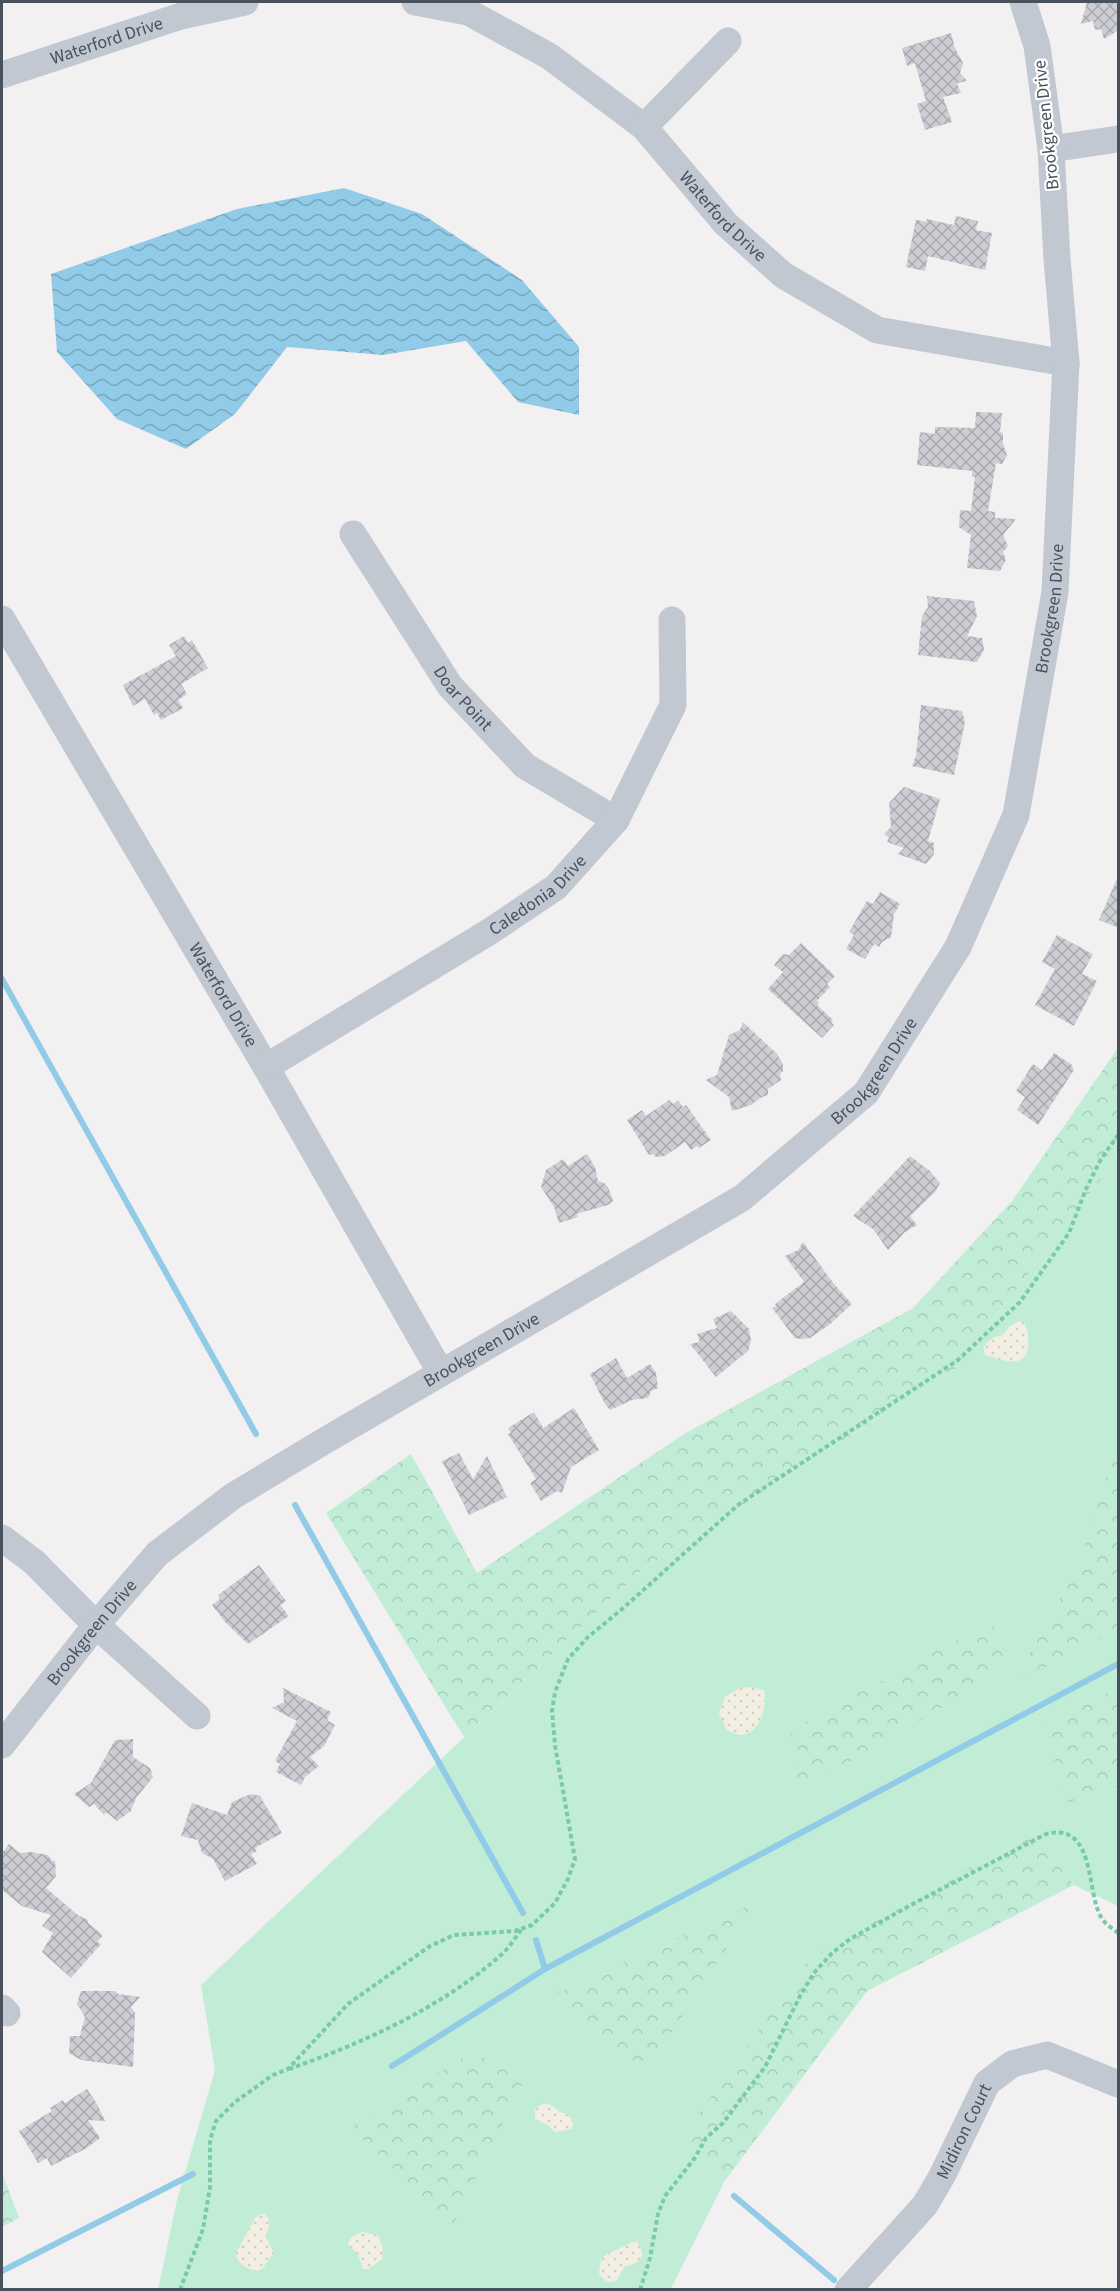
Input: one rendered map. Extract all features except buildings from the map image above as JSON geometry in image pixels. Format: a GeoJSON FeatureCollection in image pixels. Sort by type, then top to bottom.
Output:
{"type":"FeatureCollection","features":[{"type":"Feature","properties":{"kind":"street","name":"Waterford Drive"},"geometry":{"type":"LineString","coordinates":[[2,75],[181,15],[245,2]]}},
{"type":"Feature","properties":{"kind":"street","name":"Waterford Drive"},"geometry":{"type":"LineString","coordinates":[[415,2],[470,7],[549,56],[644,127],[726,224],[783,275],[877,330],[1066,363]]}},
{"type":"Feature","properties":{"kind":"street","name":"Brookgreen Drive"},"geometry":{"type":"LineString","coordinates":[[2,1745],[96,1625],[157,1554],[233,1496],[742,1198],[866,1092],[958,947],[1016,815],[1055,592],[1066,363],[1051,149],[1037,46],[1023,2]]}},
{"type":"Feature","properties":{"kind":"street"},"geometry":{"type":"LineString","coordinates":[[644,127],[728,41]]}},
{"type":"Feature","properties":{"kind":"street"},"geometry":{"type":"LineString","coordinates":[[1051,149],[1119,139]]}},
{"type":"Feature","properties":{"kind":"street","name":"Doar Point"},"geometry":{"type":"LineString","coordinates":[[353,534],[450,686],[525,765],[616,820]]}},
{"type":"Feature","properties":{"kind":"street","name":"Waterford Drive"},"geometry":{"type":"LineString","coordinates":[[2,619],[266,1066],[441,1373]]}},
{"type":"Feature","properties":{"kind":"street","name":"Caledonia Drive"},"geometry":{"type":"LineString","coordinates":[[266,1066],[489,932],[556,887],[616,820],[673,705],[672,620]]}},
{"type":"Feature","properties":{"kind":"street"},"geometry":{"type":"LineString","coordinates":[[2,1538],[34,1562],[96,1625],[197,1716]]}},
{"type":"Feature","properties":{"kind":"street","name":"Midiron Court"},"geometry":{"type":"LineString","coordinates":[[848,2289],[925,2205],[942,2176],[987,2083],[1012,2064],[1047,2055],[1119,2084]]}},
{"type":"Feature","properties":{"kind":"path"},"geometry":{"type":"LineString","coordinates":[[288,2069],[348,2004],[430,1947],[453,1935],[522,1929],[532,1925],[555,1903],[568,1879],[575,1859],[555,1745],[552,1711],[555,1692],[568,1659],[588,1636],[621,1610],[738,1505],[958,1360],[1012,1310],[1069,1233],[1086,1189],[1101,1159],[1119,1135]]}},
{"type":"Feature","properties":{"kind":"path"},"geometry":{"type":"LineString","coordinates":[[640,2289],[650,2258],[658,2214],[665,2196],[694,2159],[706,2138],[723,2123],[765,2067],[801,1994],[814,1973],[841,1946],[911,1905],[1046,1834],[1055,1832],[1066,1835],[1081,1847],[1086,1858],[1101,1918],[1119,1933]]}},
{"type":"Feature","properties":{"kind":"path"},"geometry":{"type":"LineString","coordinates":[[180,2289],[202,2229],[210,2187],[210,2140],[216,2121],[235,2102],[273,2075],[340,2051],[422,2009],[462,1985],[502,1954],[522,1929]]}},
{"type":"Feature","properties":{"kind":"green space"},"geometry":{"type":"Polygon","coordinates":[[[1118,1048],[1118,1157],[956,1368],[643,1569],[464,1737],[326,1513],[411,1454],[477,1573],[684,1434],[913,1308],[1012,1201],[1118,1048]]]}},
{"type":"Feature","properties":{"kind":"green space"},"geometry":{"type":"Polygon","coordinates":[[[1118,1157],[1118,1906],[1074,1885],[1032,1832],[680,2140],[724,2182],[671,2289],[158,2290],[177,2200],[215,2070],[201,1985],[643,1569],[956,1368],[1118,1157]]]}},
{"type":"Feature","properties":{"kind":"green space"},"geometry":{"type":"Polygon","coordinates":[[[1118,1441],[1118,1629],[1012,1685],[1080,1560],[1118,1441]]]}},
{"type":"Feature","properties":{"kind":"green space"},"geometry":{"type":"Polygon","coordinates":[[[992,1621],[1007,1669],[794,1794],[791,1730],[992,1621]]]}},
{"type":"Feature","properties":{"kind":"green space"},"geometry":{"type":"Polygon","coordinates":[[[1118,1687],[1118,1786],[1066,1803],[1045,1725],[1118,1687]]]}},
{"type":"Feature","properties":{"kind":"green space"},"geometry":{"type":"Polygon","coordinates":[[[1032,1832],[1074,1885],[867,1991],[724,2182],[680,2140],[810,1958],[1032,1832]]]}},
{"type":"Feature","properties":{"kind":"green space"},"geometry":{"type":"Polygon","coordinates":[[[756,1903],[646,2072],[557,1993],[756,1903]]]}},
{"type":"Feature","properties":{"kind":"green space"},"geometry":{"type":"Polygon","coordinates":[[[472,2052],[525,2078],[453,2225],[350,2128],[472,2052]]]}},
{"type":"Feature","properties":{"kind":"green space"},"geometry":{"type":"Polygon","coordinates":[[[2,2173],[19,2218],[2,2227],[2,2173]]]}},
{"type":"Feature","properties":{"kind":"sand"},"geometry":{"type":"Polygon","coordinates":[[[1019,1321],[1024,1323],[1028,1337],[1028,1348],[1024,1357],[1012,1361],[985,1355],[986,1343],[1003,1335],[1010,1326],[1019,1321]]]}},
{"type":"Feature","properties":{"kind":"sand"},"geometry":{"type":"Polygon","coordinates":[[[751,1687],[764,1690],[765,1702],[760,1722],[744,1735],[736,1734],[727,1730],[719,1713],[725,1697],[740,1688],[751,1687]]]}},
{"type":"Feature","properties":{"kind":"sand"},"geometry":{"type":"Polygon","coordinates":[[[544,2103],[567,2114],[574,2122],[571,2129],[555,2132],[548,2125],[535,2119],[535,2109],[544,2103]]]}},
{"type":"Feature","properties":{"kind":"sand"},"geometry":{"type":"Polygon","coordinates":[[[260,2214],[267,2216],[269,2225],[266,2238],[274,2253],[262,2269],[257,2271],[243,2265],[236,2257],[236,2253],[255,2218],[260,2214]]]}},
{"type":"Feature","properties":{"kind":"sand"},"geometry":{"type":"Polygon","coordinates":[[[362,2232],[378,2235],[383,2248],[382,2259],[368,2269],[363,2269],[358,2254],[348,2245],[351,2237],[362,2232]]]}},
{"type":"Feature","properties":{"kind":"sand"},"geometry":{"type":"Polygon","coordinates":[[[637,2242],[642,2253],[638,2262],[624,2267],[617,2280],[609,2282],[604,2280],[599,2273],[601,2259],[637,2242]]]}},
{"type":"Feature","properties":{"kind":"water"},"geometry":{"type":"Polygon","coordinates":[[[344,188],[422,214],[522,280],[579,347],[579,415],[518,402],[466,341],[383,355],[287,347],[235,414],[186,449],[117,419],[57,352],[51,274],[237,209],[344,188]]]}},
{"type":"Feature","properties":{"kind":"waterway"},"geometry":{"type":"LineString","coordinates":[[2,979],[256,1434]]}},
{"type":"Feature","properties":{"kind":"waterway"},"geometry":{"type":"LineString","coordinates":[[295,1505],[523,1913]]}},
{"type":"Feature","properties":{"kind":"waterway"},"geometry":{"type":"LineString","coordinates":[[392,2066],[545,1969],[1118,1664]]}},
{"type":"Feature","properties":{"kind":"waterway"},"geometry":{"type":"LineString","coordinates":[[536,1940],[545,1969]]}},
{"type":"Feature","properties":{"kind":"waterway"},"geometry":{"type":"LineString","coordinates":[[2,2271],[193,2174]]}},
{"type":"Feature","properties":{"kind":"waterway"},"geometry":{"type":"LineString","coordinates":[[734,2196],[834,2280]]}}]}
